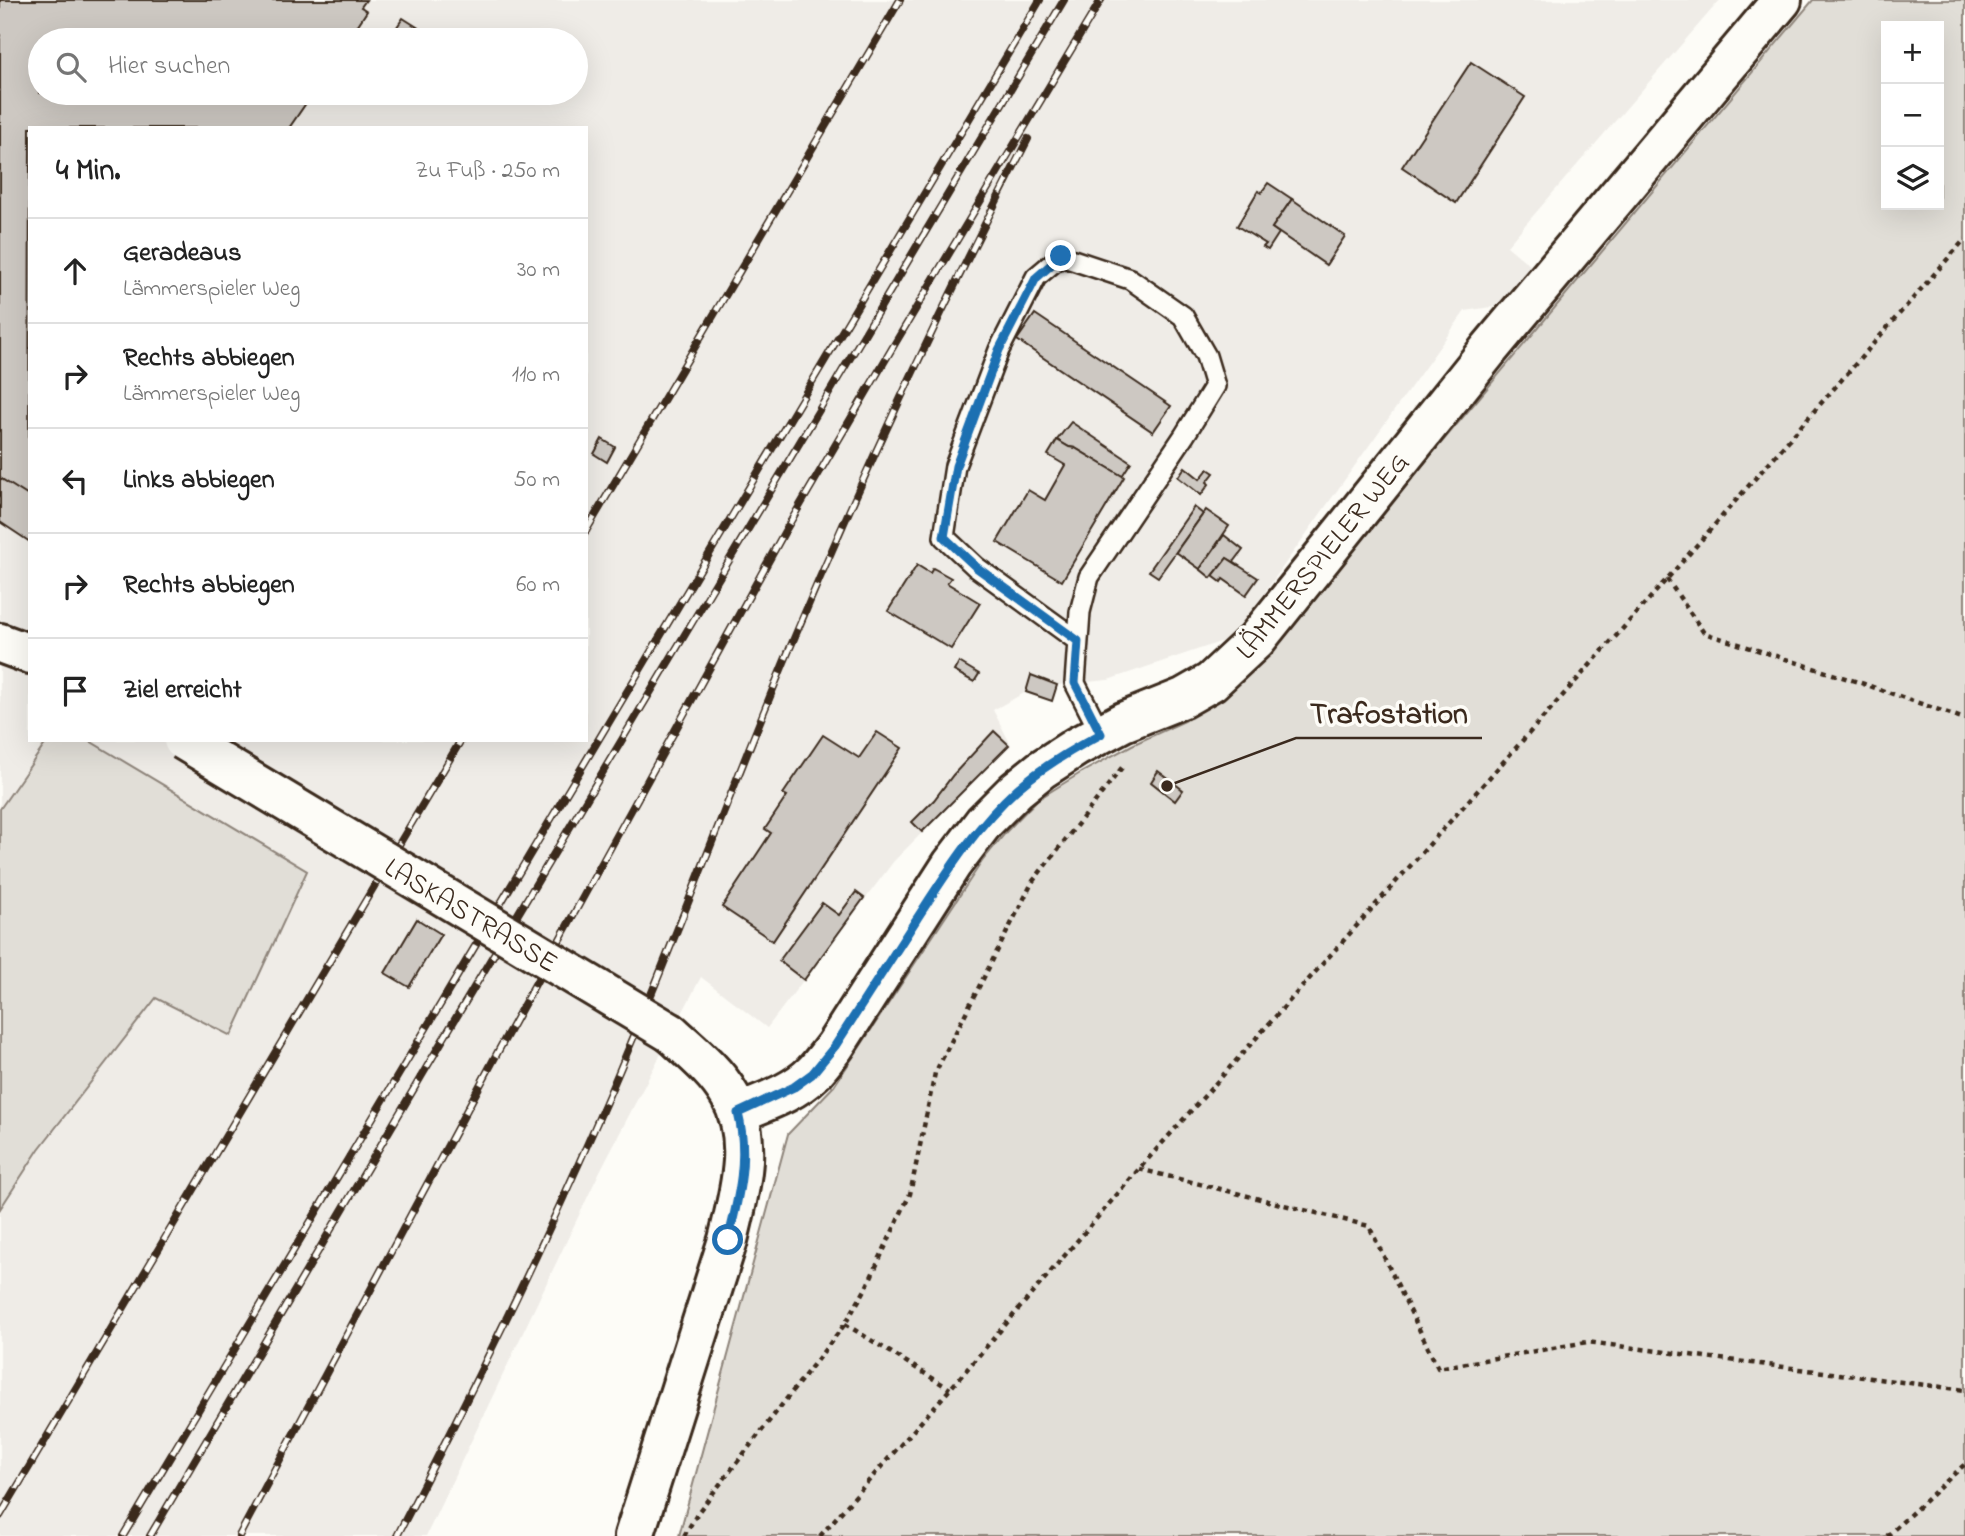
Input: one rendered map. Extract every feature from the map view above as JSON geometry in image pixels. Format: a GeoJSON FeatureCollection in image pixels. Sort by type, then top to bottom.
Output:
{"type":"FeatureCollection","features":[{"type":"Feature","properties":{"kind":"street","name":"LÄMMERSPIELER WEG"},"geometry":{"type":"LineString","coordinates":[[738,1113],[794,1087],[812,1074],[835,1046],[952,864],[984,822],[1016,790],[1076,747],[1116,745],[1123,722],[1183,698],[1211,682],[1256,640],[1490,348],[1782,0]]}},
{"type":"Feature","properties":{"kind":"street"},"geometry":{"type":"LineString","coordinates":[[0,643],[28,653]]}},
{"type":"Feature","properties":{"kind":"street","name":"LASKASTRASSE"},"geometry":{"type":"LineString","coordinates":[[186,742],[671,1032],[718,1079],[738,1113]]}},
{"type":"Feature","properties":{"kind":"street"},"geometry":{"type":"LineString","coordinates":[[634,1536],[728,1240],[738,1199],[744,1154],[743,1132],[738,1113]]}},
{"type":"Feature","properties":{"kind":"lane"},"geometry":{"type":"LineString","coordinates":[[1078,641],[976,567],[944,537],[956,466],[999,350],[1036,278],[1061,256],[1130,279],[1183,316],[1206,356],[1215,386],[1089,577],[1080,612],[1078,641],[1075,683],[1116,745]]}},
{"type":"Feature","properties":{"kind":"path"},"geometry":{"type":"LineString","coordinates":[[820,1536],[1139,1169],[1667,579],[1965,239]]}},
{"type":"Feature","properties":{"kind":"path"},"geometry":{"type":"LineString","coordinates":[[1667,579],[1704,633],[1965,719]]}},
{"type":"Feature","properties":{"kind":"path"},"geometry":{"type":"LineString","coordinates":[[684,1536],[699,1511],[845,1324],[865,1290],[910,1194],[935,1073],[1033,881],[1116,745]]}},
{"type":"Feature","properties":{"kind":"path"},"geometry":{"type":"LineString","coordinates":[[1139,1169],[1369,1226],[1438,1368],[1587,1342],[1965,1390]]}},
{"type":"Feature","properties":{"kind":"path"},"geometry":{"type":"LineString","coordinates":[[845,1324],[950,1389]]}},
{"type":"Feature","properties":{"kind":"path"},"geometry":{"type":"LineString","coordinates":[[1887,1536],[1965,1464]]}},
{"type":"Feature","properties":{"kind":"shaded area"},"geometry":{"type":"Polygon","coordinates":[[[0,0],[1720,0],[1507,246],[1532,267],[1504,305],[1465,311],[1232,638],[1108,680],[1057,685],[1031,676],[1026,692],[993,710],[1009,745],[894,861],[767,1028],[701,977],[600,1171],[426,1536],[0,1536],[0,0]]]}},
{"type":"Feature","properties":{"kind":"shaded area"},"geometry":{"type":"Polygon","coordinates":[[[1813,0],[1965,0],[1965,1536],[679,1536],[788,1134],[834,1086],[983,860],[1037,800],[1132,745],[1185,721],[1219,696],[1265,653],[1813,0]]]}},
{"type":"Feature","properties":{"kind":"shaded area"},"geometry":{"type":"Polygon","coordinates":[[[47,742],[91,742],[307,871],[231,1036],[156,998],[39,1149],[0,1209],[0,809],[47,742]]]}},
{"type":"Feature","properties":{"kind":"building"},"geometry":{"type":"Polygon","coordinates":[[[0,0],[366,0],[361,7],[367,11],[356,28],[28,28],[28,105],[305,105],[290,126],[28,126],[28,497],[0,478],[0,0]]]}},
{"type":"Feature","properties":{"kind":"building"},"geometry":{"type":"Polygon","coordinates":[[[403,18],[419,28],[396,28],[403,18]]]}},
{"type":"Feature","properties":{"kind":"building"},"geometry":{"type":"Polygon","coordinates":[[[1471,62],[1525,97],[1456,203],[1402,167],[1471,62]]]}},
{"type":"Feature","properties":{"kind":"building"},"geometry":{"type":"Polygon","coordinates":[[[1268,183],[1292,199],[1272,228],[1279,233],[1268,250],[1263,247],[1266,244],[1237,226],[1258,191],[1261,193],[1268,183]]]}},
{"type":"Feature","properties":{"kind":"building"},"geometry":{"type":"Polygon","coordinates":[[[1292,199],[1345,236],[1326,265],[1272,228],[1292,199]]]}},
{"type":"Feature","properties":{"kind":"building"},"geometry":{"type":"Polygon","coordinates":[[[1035,314],[1171,406],[1153,432],[1017,340],[1035,314]]]}},
{"type":"Feature","properties":{"kind":"building"},"geometry":{"type":"Polygon","coordinates":[[[1071,422],[1131,462],[1122,476],[1057,440],[1071,422]]]}},
{"type":"Feature","properties":{"kind":"building"},"geometry":{"type":"Polygon","coordinates":[[[602,439],[615,447],[607,462],[594,454],[602,439]]]}},
{"type":"Feature","properties":{"kind":"building"},"geometry":{"type":"Polygon","coordinates":[[[1057,440],[1124,477],[1062,581],[997,542],[1028,490],[1045,500],[1065,465],[1048,455],[1057,440]]]}},
{"type":"Feature","properties":{"kind":"building"},"geometry":{"type":"Polygon","coordinates":[[[1185,467],[1200,479],[1208,469],[1214,473],[1201,495],[1178,477],[1185,467]]]}},
{"type":"Feature","properties":{"kind":"building"},"geometry":{"type":"Polygon","coordinates":[[[0,478],[28,496],[28,541],[0,522],[0,478]]]}},
{"type":"Feature","properties":{"kind":"building"},"geometry":{"type":"Polygon","coordinates":[[[1194,507],[1203,514],[1158,577],[1149,571],[1194,507]]]}},
{"type":"Feature","properties":{"kind":"building"},"geometry":{"type":"Polygon","coordinates":[[[1206,510],[1229,526],[1200,569],[1176,552],[1206,510]]]}},
{"type":"Feature","properties":{"kind":"building"},"geometry":{"type":"Polygon","coordinates":[[[1224,535],[1243,550],[1234,562],[1227,558],[1211,578],[1200,569],[1224,535]]]}},
{"type":"Feature","properties":{"kind":"building"},"geometry":{"type":"Polygon","coordinates":[[[1227,558],[1258,578],[1246,595],[1223,579],[1221,582],[1213,576],[1227,558]]]}},
{"type":"Feature","properties":{"kind":"building"},"geometry":{"type":"Polygon","coordinates":[[[917,565],[930,573],[933,568],[951,578],[947,583],[980,603],[951,649],[888,611],[917,565]]]}},
{"type":"Feature","properties":{"kind":"building"},"geometry":{"type":"Polygon","coordinates":[[[959,662],[979,674],[974,682],[954,671],[959,662]]]}},
{"type":"Feature","properties":{"kind":"building"},"geometry":{"type":"Polygon","coordinates":[[[1031,675],[1057,685],[1052,701],[1026,692],[1031,675]]]}},
{"type":"Feature","properties":{"kind":"building"},"geometry":{"type":"Polygon","coordinates":[[[994,731],[1009,745],[922,832],[912,822],[994,731]]]}},
{"type":"Feature","properties":{"kind":"building"},"geometry":{"type":"Polygon","coordinates":[[[877,732],[902,748],[773,941],[722,907],[771,833],[765,829],[787,796],[783,794],[823,735],[859,758],[877,732]]]}},
{"type":"Feature","properties":{"kind":"building"},"geometry":{"type":"Polygon","coordinates":[[[1158,771],[1183,790],[1175,801],[1151,782],[1158,771]]]}},
{"type":"Feature","properties":{"kind":"building"},"geometry":{"type":"Polygon","coordinates":[[[856,892],[864,898],[804,980],[779,961],[822,903],[839,915],[856,892]]]}},
{"type":"Feature","properties":{"kind":"building"},"geometry":{"type":"Polygon","coordinates":[[[417,919],[441,934],[409,987],[385,973],[417,919]]]}},
{"type":"Feature","properties":{"kind":"railway"},"geometry":{"type":"LineString","coordinates":[[588,528],[900,0]]}},
{"type":"Feature","properties":{"kind":"railway"},"geometry":{"type":"LineString","coordinates":[[123,1536],[1040,0]]}},
{"type":"Feature","properties":{"kind":"railway"},"geometry":{"type":"LineString","coordinates":[[150,1536],[451,1026],[1064,0]]}},
{"type":"Feature","properties":{"kind":"railway"},"geometry":{"type":"LineString","coordinates":[[239,1536],[501,1046],[785,531],[1101,0]]}},
{"type":"Feature","properties":{"kind":"railway"},"geometry":{"type":"LineString","coordinates":[[397,1536],[449,1435],[572,1179],[645,1010],[787,655],[843,524],[933,330],[1028,139]]}},
{"type":"Feature","properties":{"kind":"railway"},"geometry":{"type":"LineString","coordinates":[[0,1516],[460,742]]}},
{"type":"Feature","properties":{"kind":"place","name":"Trafostation"},"geometry":{"type":"Point","coordinates":[1167,786]}},
{"type":"Feature","properties":{"kind":"route"},"geometry":{"type":"LineString","coordinates":[[728,1240],[738,1199],[744,1154],[743,1132],[738,1113],[774,1098],[812,1074],[835,1046],[952,864],[984,822],[1042,769],[1101,734],[1075,683],[1078,641],[976,567],[944,537],[956,466],[999,350],[1036,278],[1061,256]]}}]}
